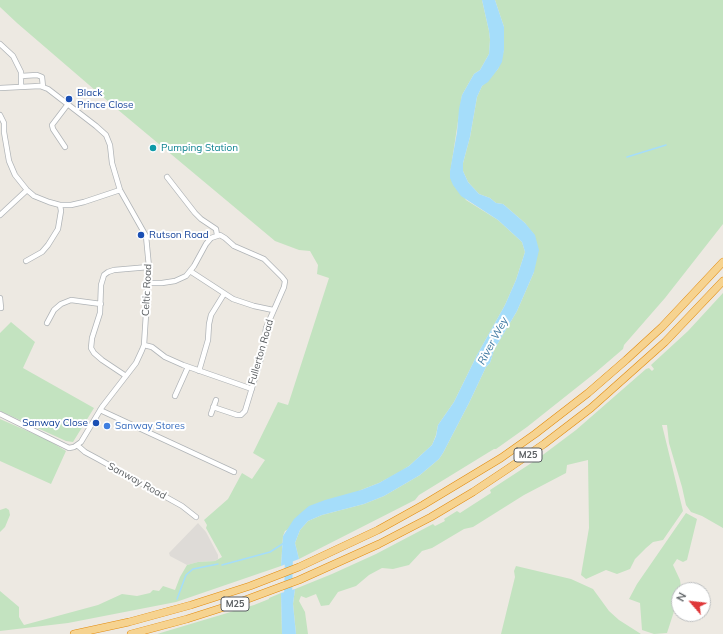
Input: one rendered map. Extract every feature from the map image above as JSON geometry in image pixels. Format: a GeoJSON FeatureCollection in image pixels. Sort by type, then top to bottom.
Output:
{"type":"FeatureCollection","features":[{"type":"Feature","properties":{"kind":"highway","name":"M25"},"geometry":{"type":"LineString","coordinates":[[74,634],[129,622],[232,592],[299,567],[378,530],[423,505],[501,458],[588,393],[662,327],[723,262]]}},
{"type":"Feature","properties":{"kind":"highway","name":"M25"},"geometry":{"type":"LineString","coordinates":[[131,634],[188,619],[299,580],[379,544],[431,517],[473,492],[544,444],[597,403],[655,351],[723,281]]}},
{"type":"Feature","properties":{"kind":"street"},"geometry":{"type":"LineString","coordinates":[[0,44],[12,56],[21,72],[21,86]]}},
{"type":"Feature","properties":{"kind":"street"},"geometry":{"type":"LineString","coordinates":[[22,76],[37,74],[42,77],[43,87]]}},
{"type":"Feature","properties":{"kind":"street"},"geometry":{"type":"LineString","coordinates":[[0,88],[21,86],[43,87],[48,89],[96,126],[106,135],[120,190],[71,205],[60,205],[34,196],[15,175],[9,161],[2,132],[4,123],[0,115]]}},
{"type":"Feature","properties":{"kind":"street"},"geometry":{"type":"LineString","coordinates":[[64,143],[52,129],[52,124],[68,104]]}},
{"type":"Feature","properties":{"kind":"street"},"geometry":{"type":"LineString","coordinates":[[149,283],[175,281],[186,276],[206,244],[211,238],[217,235],[216,230],[195,213],[167,177]]}},
{"type":"Feature","properties":{"kind":"street"},"geometry":{"type":"LineString","coordinates":[[0,215],[27,190]]}},
{"type":"Feature","properties":{"kind":"street","name":"Celtic Road"},"geometry":{"type":"LineString","coordinates":[[120,190],[146,236],[149,283],[144,345]]}},
{"type":"Feature","properties":{"kind":"street"},"geometry":{"type":"LineString","coordinates":[[26,261],[42,252],[48,245],[58,228],[61,211],[60,205]]}},
{"type":"Feature","properties":{"kind":"street","name":"Fullerton Road"},"geometry":{"type":"LineString","coordinates":[[144,345],[152,347],[165,356],[188,367],[252,388],[262,355],[266,328],[284,287],[285,281],[264,259],[242,251],[222,236],[217,235]]}},
{"type":"Feature","properties":{"kind":"street"},"geometry":{"type":"LineString","coordinates":[[126,376],[102,360],[91,348],[92,338],[100,313],[101,285],[104,275],[108,272],[114,270],[149,268]]}},
{"type":"Feature","properties":{"kind":"street"},"geometry":{"type":"LineString","coordinates":[[190,271],[224,294],[243,303],[273,310]]}},
{"type":"Feature","properties":{"kind":"street"},"geometry":{"type":"LineString","coordinates":[[199,371],[208,340],[211,315],[224,294]]}},
{"type":"Feature","properties":{"kind":"street"},"geometry":{"type":"LineString","coordinates":[[0,298],[1,308]]}},
{"type":"Feature","properties":{"kind":"street"},"geometry":{"type":"LineString","coordinates":[[47,323],[54,310],[61,304],[71,300],[101,304]]}},
{"type":"Feature","properties":{"kind":"street"},"geometry":{"type":"LineString","coordinates":[[0,414],[63,446],[69,448],[77,445],[84,438],[100,410],[140,356],[144,345]]}},
{"type":"Feature","properties":{"kind":"street"},"geometry":{"type":"LineString","coordinates":[[175,396],[188,367]]}},
{"type":"Feature","properties":{"kind":"street"},"geometry":{"type":"LineString","coordinates":[[213,407],[231,414],[240,415],[244,411],[252,388]]}},
{"type":"Feature","properties":{"kind":"street"},"geometry":{"type":"LineString","coordinates":[[211,414],[216,400]]}},
{"type":"Feature","properties":{"kind":"street"},"geometry":{"type":"LineString","coordinates":[[100,410],[234,472]]}},
{"type":"Feature","properties":{"kind":"street","name":"Sanway Road"},"geometry":{"type":"LineString","coordinates":[[77,445],[85,452],[176,502],[196,517]]}},
{"type":"Feature","properties":{"kind":"street"},"geometry":{"type":"LineString","coordinates":[[192,453],[194,448]]}},
{"type":"Feature","properties":{"kind":"shaded area"},"geometry":{"type":"Polygon","coordinates":[[[198,523],[206,532],[218,555],[218,559],[215,561],[198,562],[187,565],[170,556],[169,553],[198,523]]]}},
{"type":"Feature","properties":{"kind":"green space"},"geometry":{"type":"Polygon","coordinates":[[[0,0],[482,0],[489,31],[489,54],[480,70],[474,74],[462,95],[450,174],[466,200],[498,220],[522,242],[525,252],[516,280],[505,305],[477,355],[454,402],[438,425],[432,445],[409,466],[398,473],[361,490],[285,531],[283,536],[281,566],[176,602],[68,623],[0,631],[0,591],[19,607],[19,617],[24,625],[98,605],[122,594],[137,596],[150,593],[153,590],[159,591],[163,586],[175,590],[187,565],[198,562],[215,561],[222,557],[206,528],[207,525],[204,520],[228,499],[242,473],[252,479],[265,460],[253,453],[278,402],[288,405],[329,278],[317,274],[318,265],[310,251],[299,250],[275,241],[17,23],[0,7],[0,0]]]}},
{"type":"Feature","properties":{"kind":"green space"},"geometry":{"type":"Polygon","coordinates":[[[495,0],[723,0],[723,224],[665,298],[624,345],[623,349],[527,427],[496,449],[419,495],[415,500],[299,559],[295,543],[300,530],[308,521],[322,515],[364,504],[384,496],[420,475],[439,459],[469,403],[486,367],[490,363],[494,350],[517,311],[534,272],[534,235],[525,223],[503,204],[496,203],[490,198],[479,194],[468,182],[463,171],[463,163],[470,137],[477,97],[482,86],[498,69],[504,50],[504,27],[495,0]]]}},
{"type":"Feature","properties":{"kind":"green space"},"geometry":{"type":"Polygon","coordinates":[[[723,293],[723,528],[702,516],[691,512],[686,505],[669,443],[667,425],[662,425],[683,511],[663,540],[653,542],[646,548],[635,559],[630,569],[617,574],[606,570],[586,579],[581,575],[589,528],[588,460],[567,465],[566,473],[524,495],[473,527],[464,529],[432,548],[422,551],[409,565],[393,569],[382,568],[369,575],[356,586],[338,592],[329,605],[321,606],[316,594],[306,598],[301,596],[299,601],[305,612],[308,634],[296,634],[293,604],[295,589],[376,554],[433,524],[435,526],[445,521],[444,519],[457,511],[460,513],[491,493],[490,490],[536,460],[576,430],[646,369],[649,368],[652,371],[654,369],[651,365],[688,331],[723,293]]]}},
{"type":"Feature","properties":{"kind":"green space"},"geometry":{"type":"Polygon","coordinates":[[[11,322],[35,342],[23,368],[94,408],[73,442],[66,441],[0,411],[0,333],[11,322]]]}},
{"type":"Feature","properties":{"kind":"green space"},"geometry":{"type":"Polygon","coordinates":[[[0,419],[48,440],[66,451],[51,484],[0,461],[0,419]]]}},
{"type":"Feature","properties":{"kind":"green space"},"geometry":{"type":"Polygon","coordinates":[[[6,508],[9,510],[10,515],[5,527],[0,532],[0,510],[6,508]]]}},
{"type":"Feature","properties":{"kind":"green space"},"geometry":{"type":"Polygon","coordinates":[[[686,513],[697,519],[687,560],[683,562],[677,559],[673,565],[680,582],[671,582],[671,621],[667,633],[654,634],[642,630],[640,603],[629,599],[637,584],[686,513]]]}},
{"type":"Feature","properties":{"kind":"green space"},"geometry":{"type":"Polygon","coordinates":[[[516,566],[571,579],[593,589],[609,611],[619,620],[641,634],[501,634],[515,577],[514,571],[516,566]]]}},
{"type":"Feature","properties":{"kind":"green space"},"geometry":{"type":"Polygon","coordinates":[[[281,593],[282,634],[157,634],[254,605],[281,593]]]}},
{"type":"Feature","properties":{"kind":"water"},"geometry":{"type":"Polygon","coordinates":[[[482,0],[495,0],[504,27],[504,50],[502,62],[498,69],[488,82],[482,86],[477,97],[470,137],[463,163],[463,171],[468,182],[479,194],[490,198],[496,203],[503,204],[525,223],[535,235],[539,250],[534,272],[517,311],[494,350],[490,363],[486,367],[469,403],[439,459],[420,475],[384,496],[364,504],[322,515],[308,521],[300,530],[295,543],[299,559],[281,566],[283,536],[294,519],[309,506],[379,483],[409,466],[432,445],[436,436],[438,425],[454,402],[477,355],[505,305],[516,280],[525,252],[522,242],[498,220],[461,196],[450,178],[462,95],[474,74],[480,70],[489,54],[489,31],[482,0]]]}},
{"type":"Feature","properties":{"kind":"water"},"geometry":{"type":"Polygon","coordinates":[[[295,589],[293,604],[296,634],[282,634],[281,593],[295,589]]]}},
{"type":"Feature","properties":{"kind":"waterway"},"geometry":{"type":"LineString","coordinates":[[627,157],[666,145]]}},
{"type":"Feature","properties":{"kind":"waterway"},"geometry":{"type":"LineString","coordinates":[[222,565],[270,552],[284,543]]}},
{"type":"Feature","properties":{"kind":"waterway","name":"River Wey"},"geometry":{"type":"LineString","coordinates":[[288,601],[289,553]]}},
{"type":"Feature","properties":{"kind":"waterway"},"geometry":{"type":"LineString","coordinates":[[177,599],[186,575],[193,569],[218,564]]}},
{"type":"Feature","properties":{"kind":"place","name":"Black Prince Close"},"geometry":{"type":"Point","coordinates":[69,99]}},
{"type":"Feature","properties":{"kind":"place","name":"Pumping Station"},"geometry":{"type":"Point","coordinates":[153,148]}},
{"type":"Feature","properties":{"kind":"place","name":"Rutson Road"},"geometry":{"type":"Point","coordinates":[141,235]}},
{"type":"Feature","properties":{"kind":"place","name":"Sanway Close"},"geometry":{"type":"Point","coordinates":[96,423]}},
{"type":"Feature","properties":{"kind":"place","name":"Sanway Stores"},"geometry":{"type":"Point","coordinates":[107,426]}}]}
